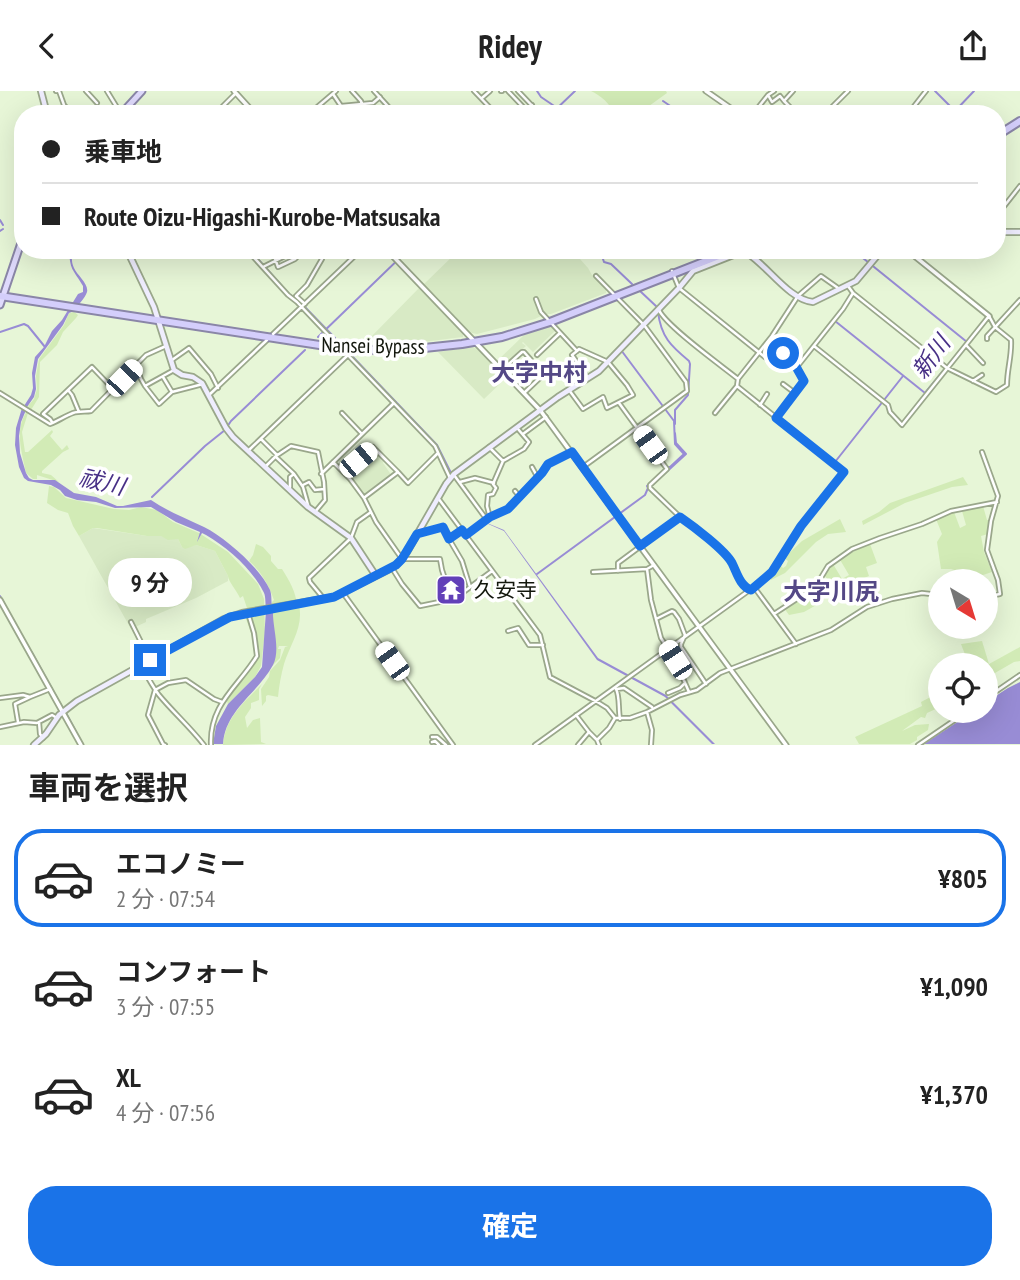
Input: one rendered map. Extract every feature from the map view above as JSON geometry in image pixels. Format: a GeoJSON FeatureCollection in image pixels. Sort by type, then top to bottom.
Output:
{"type":"FeatureCollection","features":[{"type":"Feature","properties":{"kind":"highway","name":"Nansei Bypass"},"geometry":{"type":"LineString","coordinates":[[673,273],[705,259]]}},
{"type":"Feature","properties":{"kind":"highway","name":"Nansei Bypass"},"geometry":{"type":"LineString","coordinates":[[1,294],[291,339],[354,346],[415,346],[474,340],[549,321],[710,259]]}},
{"type":"Feature","properties":{"kind":"main road"},"geometry":{"type":"LineString","coordinates":[[129,105],[142,91]]}},
{"type":"Feature","properties":{"kind":"main road"},"geometry":{"type":"LineString","coordinates":[[0,305],[1,294],[15,259]]}},
{"type":"Feature","properties":{"kind":"main road"},"geometry":{"type":"LineString","coordinates":[[131,259],[150,298],[174,370],[197,378],[203,384],[226,429],[233,437],[308,507],[351,538],[376,576]]}},
{"type":"Feature","properties":{"kind":"main road"},"geometry":{"type":"LineString","coordinates":[[34,744],[43,738],[63,712],[77,701],[224,619],[248,612],[324,599],[343,593],[393,568],[402,559],[452,476],[540,410],[599,371],[697,269],[724,259]]}},
{"type":"Feature","properties":{"kind":"main road"},"geometry":{"type":"LineString","coordinates":[[756,259],[798,296],[813,302],[857,280],[875,259]]}},
{"type":"Feature","properties":{"kind":"street"},"geometry":{"type":"LineString","coordinates":[[86,91],[97,103]]}},
{"type":"Feature","properties":{"kind":"street"},"geometry":{"type":"LineString","coordinates":[[352,91],[362,104]]}},
{"type":"Feature","properties":{"kind":"street"},"geometry":{"type":"LineString","coordinates":[[374,91],[387,105]]}},
{"type":"Feature","properties":{"kind":"street"},"geometry":{"type":"LineString","coordinates":[[474,91],[488,105]]}},
{"type":"Feature","properties":{"kind":"street"},"geometry":{"type":"LineString","coordinates":[[508,91],[521,105]]}},
{"type":"Feature","properties":{"kind":"street"},"geometry":{"type":"LineString","coordinates":[[518,91],[532,105]]}},
{"type":"Feature","properties":{"kind":"street"},"geometry":{"type":"LineString","coordinates":[[706,91],[726,105]]}},
{"type":"Feature","properties":{"kind":"street"},"geometry":{"type":"LineString","coordinates":[[760,105],[774,91]]}},
{"type":"Feature","properties":{"kind":"street"},"geometry":{"type":"LineString","coordinates":[[784,101],[793,91]]}},
{"type":"Feature","properties":{"kind":"street"},"geometry":{"type":"LineString","coordinates":[[834,105],[848,91]]}},
{"type":"Feature","properties":{"kind":"street"},"geometry":{"type":"LineString","coordinates":[[915,105],[926,91]]}},
{"type":"Feature","properties":{"kind":"street"},"geometry":{"type":"LineString","coordinates":[[223,105],[235,92],[247,105]]}},
{"type":"Feature","properties":{"kind":"street"},"geometry":{"type":"LineString","coordinates":[[482,99],[488,92]]}},
{"type":"Feature","properties":{"kind":"street"},"geometry":{"type":"LineString","coordinates":[[319,105],[334,93],[341,105],[373,103],[380,97]]}},
{"type":"Feature","properties":{"kind":"street"},"geometry":{"type":"LineString","coordinates":[[768,95],[772,102],[780,96],[788,105]]}},
{"type":"Feature","properties":{"kind":"street"},"geometry":{"type":"LineString","coordinates":[[1006,203],[1020,186]]}},
{"type":"Feature","properties":{"kind":"street"},"geometry":{"type":"LineString","coordinates":[[257,259],[288,295],[303,306]]}},
{"type":"Feature","properties":{"kind":"street"},"geometry":{"type":"LineString","coordinates":[[264,266],[275,260],[278,267],[281,267],[295,259]]}},
{"type":"Feature","properties":{"kind":"street"},"geometry":{"type":"LineString","coordinates":[[322,259],[307,285],[296,296],[335,343]]}},
{"type":"Feature","properties":{"kind":"street"},"geometry":{"type":"LineString","coordinates":[[273,334],[352,259]]}},
{"type":"Feature","properties":{"kind":"street"},"geometry":{"type":"LineString","coordinates":[[395,259],[546,417],[786,744]]}},
{"type":"Feature","properties":{"kind":"street"},"geometry":{"type":"LineString","coordinates":[[848,285],[853,293],[947,368],[996,392],[1007,384],[1012,356],[1011,340],[995,327],[990,317],[918,259]]}},
{"type":"Feature","properties":{"kind":"street"},"geometry":{"type":"LineString","coordinates":[[673,273],[679,288],[766,358],[772,353],[790,356],[804,381],[776,418]]}},
{"type":"Feature","properties":{"kind":"street"},"geometry":{"type":"LineString","coordinates":[[583,467],[686,392],[686,382],[644,325],[596,276]]}},
{"type":"Feature","properties":{"kind":"street"},"geometry":{"type":"LineString","coordinates":[[715,413],[737,386],[738,379],[746,373],[798,296],[821,276],[839,289]]}},
{"type":"Feature","properties":{"kind":"street"},"geometry":{"type":"LineString","coordinates":[[797,367],[844,309],[853,293]]}},
{"type":"Feature","properties":{"kind":"street"},"geometry":{"type":"LineString","coordinates":[[536,299],[539,309],[577,351]]}},
{"type":"Feature","properties":{"kind":"street"},"geometry":{"type":"LineString","coordinates":[[987,339],[986,336],[1020,300]]}},
{"type":"Feature","properties":{"kind":"street"},"geometry":{"type":"LineString","coordinates":[[658,310],[683,336],[738,379]]}},
{"type":"Feature","properties":{"kind":"street"},"geometry":{"type":"LineString","coordinates":[[814,346],[889,406],[890,412],[902,425],[990,317]]}},
{"type":"Feature","properties":{"kind":"street"},"geometry":{"type":"LineString","coordinates":[[511,379],[560,333]]}},
{"type":"Feature","properties":{"kind":"street"},"geometry":{"type":"LineString","coordinates":[[209,395],[267,340]]}},
{"type":"Feature","properties":{"kind":"street"},"geometry":{"type":"LineString","coordinates":[[966,345],[983,363]]}},
{"type":"Feature","properties":{"kind":"street"},"geometry":{"type":"LineString","coordinates":[[0,393],[50,423],[59,421],[75,412],[91,411],[148,354],[166,346]]}},
{"type":"Feature","properties":{"kind":"street"},"geometry":{"type":"LineString","coordinates":[[170,361],[189,348],[211,374],[218,388]]}},
{"type":"Feature","properties":{"kind":"street"},"geometry":{"type":"LineString","coordinates":[[569,390],[583,409],[603,397],[607,408],[632,395],[608,362],[579,349],[572,355],[588,378]]}},
{"type":"Feature","properties":{"kind":"street"},"geometry":{"type":"LineString","coordinates":[[342,350],[435,446],[452,476],[460,482],[487,520]]}},
{"type":"Feature","properties":{"kind":"street"},"geometry":{"type":"LineString","coordinates":[[502,370],[522,352],[531,360]]}},
{"type":"Feature","properties":{"kind":"street"},"geometry":{"type":"LineString","coordinates":[[248,451],[348,355]]}},
{"type":"Feature","properties":{"kind":"street"},"geometry":{"type":"LineString","coordinates":[[136,365],[145,386],[159,404],[172,391],[203,384]]}},
{"type":"Feature","properties":{"kind":"street"},"geometry":{"type":"LineString","coordinates":[[515,384],[535,366],[544,374]]}},
{"type":"Feature","properties":{"kind":"street"},"geometry":{"type":"LineString","coordinates":[[52,422],[43,414],[92,367],[113,389]]}},
{"type":"Feature","properties":{"kind":"street"},"geometry":{"type":"LineString","coordinates":[[145,386],[174,370]]}},
{"type":"Feature","properties":{"kind":"street"},"geometry":{"type":"LineString","coordinates":[[524,393],[547,370]]}},
{"type":"Feature","properties":{"kind":"street"},"geometry":{"type":"LineString","coordinates":[[973,381],[982,375]]}},
{"type":"Feature","properties":{"kind":"street"},"geometry":{"type":"LineString","coordinates":[[163,377],[172,391]]}},
{"type":"Feature","properties":{"kind":"street"},"geometry":{"type":"LineString","coordinates":[[783,384],[795,393]]}},
{"type":"Feature","properties":{"kind":"street"},"geometry":{"type":"LineString","coordinates":[[535,744],[769,576],[792,538],[844,472],[737,386]]}},
{"type":"Feature","properties":{"kind":"street"},"geometry":{"type":"LineString","coordinates":[[68,390],[79,412]]}},
{"type":"Feature","properties":{"kind":"street"},"geometry":{"type":"LineString","coordinates":[[760,405],[767,394]]}},
{"type":"Feature","properties":{"kind":"street"},"geometry":{"type":"LineString","coordinates":[[321,474],[394,403]]}},
{"type":"Feature","properties":{"kind":"street"},"geometry":{"type":"LineString","coordinates":[[619,403],[666,468],[650,487],[680,517],[720,548],[731,561],[747,590]]}},
{"type":"Feature","properties":{"kind":"street"},"geometry":{"type":"LineString","coordinates":[[342,413],[362,434]]}},
{"type":"Feature","properties":{"kind":"street"},"geometry":{"type":"LineString","coordinates":[[523,435],[546,417]]}},
{"type":"Feature","properties":{"kind":"street"},"geometry":{"type":"LineString","coordinates":[[487,520],[488,495],[494,494],[494,483],[503,461],[524,449],[529,442],[517,427]]}},
{"type":"Feature","properties":{"kind":"street"},"geometry":{"type":"LineString","coordinates":[[261,439],[302,485],[308,507]]}},
{"type":"Feature","properties":{"kind":"street"},"geometry":{"type":"LineString","coordinates":[[265,467],[291,446],[317,452],[324,482],[324,502],[315,512]]}},
{"type":"Feature","properties":{"kind":"street"},"geometry":{"type":"LineString","coordinates":[[343,472],[374,447],[408,483],[438,453]]}},
{"type":"Feature","properties":{"kind":"street"},"geometry":{"type":"LineString","coordinates":[[489,447],[503,461]]}},
{"type":"Feature","properties":{"kind":"street"},"geometry":{"type":"LineString","coordinates":[[466,535],[507,510],[550,464],[572,452]]}},
{"type":"Feature","properties":{"kind":"street"},"geometry":{"type":"LineString","coordinates":[[982,452],[998,496],[987,550],[994,569]]}},
{"type":"Feature","properties":{"kind":"street"},"geometry":{"type":"LineString","coordinates":[[333,462],[364,498],[402,559],[440,559],[446,582],[458,581],[463,593]]}},
{"type":"Feature","properties":{"kind":"street"},"geometry":{"type":"LineString","coordinates":[[532,467],[538,478]]}},
{"type":"Feature","properties":{"kind":"street"},"geometry":{"type":"LineString","coordinates":[[364,498],[398,472]]}},
{"type":"Feature","properties":{"kind":"street"},"geometry":{"type":"LineString","coordinates":[[289,489],[290,477],[294,474]]}},
{"type":"Feature","properties":{"kind":"street"},"geometry":{"type":"LineString","coordinates":[[460,482],[475,478],[494,483]]}},
{"type":"Feature","properties":{"kind":"street"},"geometry":{"type":"LineString","coordinates":[[302,485],[309,482],[315,490],[324,489]]}},
{"type":"Feature","properties":{"kind":"street"},"geometry":{"type":"LineString","coordinates":[[515,491],[520,497]]}},
{"type":"Feature","properties":{"kind":"street"},"geometry":{"type":"LineString","coordinates":[[438,498],[540,635],[550,677],[607,708],[617,719]]}},
{"type":"Feature","properties":{"kind":"street"},"geometry":{"type":"LineString","coordinates":[[774,614],[810,590],[828,566],[852,549],[951,511],[997,502]]}},
{"type":"Feature","properties":{"kind":"street"},"geometry":{"type":"LineString","coordinates":[[324,599],[309,578],[351,538],[357,522],[371,512]]}},
{"type":"Feature","properties":{"kind":"street"},"geometry":{"type":"LineString","coordinates":[[618,571],[618,563],[680,517]]}},
{"type":"Feature","properties":{"kind":"street"},"geometry":{"type":"LineString","coordinates":[[417,534],[443,527],[462,561],[470,587]]}},
{"type":"Feature","properties":{"kind":"street"},"geometry":{"type":"LineString","coordinates":[[449,539],[462,530]]}},
{"type":"Feature","properties":{"kind":"street"},"geometry":{"type":"LineString","coordinates":[[593,572],[647,569],[654,565]]}},
{"type":"Feature","properties":{"kind":"street"},"geometry":{"type":"LineString","coordinates":[[393,568],[402,584],[420,605],[454,599],[492,571]]}},
{"type":"Feature","properties":{"kind":"street"},"geometry":{"type":"LineString","coordinates":[[647,569],[651,600],[661,638],[675,660],[689,692]]}},
{"type":"Feature","properties":{"kind":"street"},"geometry":{"type":"LineString","coordinates":[[754,587],[796,644]]}},
{"type":"Feature","properties":{"kind":"street"},"geometry":{"type":"LineString","coordinates":[[343,593],[450,744]]}},
{"type":"Feature","properties":{"kind":"street"},"geometry":{"type":"LineString","coordinates":[[617,719],[647,712],[669,700],[697,690],[720,673],[837,627],[867,607],[928,593]]}},
{"type":"Feature","properties":{"kind":"street"},"geometry":{"type":"LineString","coordinates":[[0,600],[81,744]]}},
{"type":"Feature","properties":{"kind":"street"},"geometry":{"type":"LineString","coordinates":[[211,744],[214,724],[222,702],[257,656],[248,612]]}},
{"type":"Feature","properties":{"kind":"street"},"geometry":{"type":"LineString","coordinates":[[656,619],[674,612],[685,635],[681,647],[706,684]]}},
{"type":"Feature","properties":{"kind":"street"},"geometry":{"type":"LineString","coordinates":[[131,622],[150,660]]}},
{"type":"Feature","properties":{"kind":"street"},"geometry":{"type":"LineString","coordinates":[[508,631],[518,628],[528,645],[543,645]]}},
{"type":"Feature","properties":{"kind":"street"},"geometry":{"type":"LineString","coordinates":[[141,665],[155,690],[204,744]]}},
{"type":"Feature","properties":{"kind":"street"},"geometry":{"type":"LineString","coordinates":[[998,690],[1020,675]]}},
{"type":"Feature","properties":{"kind":"street"},"geometry":{"type":"LineString","coordinates":[[165,744],[148,715],[155,690],[168,683],[186,680],[222,702]]}},
{"type":"Feature","properties":{"kind":"street"},"geometry":{"type":"LineString","coordinates":[[668,693],[685,683]]}},
{"type":"Feature","properties":{"kind":"street"},"geometry":{"type":"LineString","coordinates":[[615,688],[625,688],[653,708]]}},
{"type":"Feature","properties":{"kind":"street"},"geometry":{"type":"LineString","coordinates":[[576,715],[598,742],[617,719],[619,699],[615,688]]}},
{"type":"Feature","properties":{"kind":"street"},"geometry":{"type":"LineString","coordinates":[[18,723],[15,704],[50,689]]}},
{"type":"Feature","properties":{"kind":"street"},"geometry":{"type":"LineString","coordinates":[[0,698],[23,695],[30,697]]}},
{"type":"Feature","properties":{"kind":"street"},"geometry":{"type":"LineString","coordinates":[[647,712],[652,730],[651,744]]}},
{"type":"Feature","properties":{"kind":"street"},"geometry":{"type":"LineString","coordinates":[[0,726],[39,722],[52,715],[57,718]]}},
{"type":"Feature","properties":{"kind":"street"},"geometry":{"type":"LineString","coordinates":[[39,722],[43,738]]}},
{"type":"Feature","properties":{"kind":"street"},"geometry":{"type":"LineString","coordinates":[[918,744],[950,723]]}},
{"type":"Feature","properties":{"kind":"street"},"geometry":{"type":"LineString","coordinates":[[578,744],[589,732]]}},
{"type":"Feature","properties":{"kind":"street"},"geometry":{"type":"LineString","coordinates":[[439,744],[432,740],[437,737],[450,744]]}},
{"type":"Feature","properties":{"kind":"shaded area"},"geometry":{"type":"Polygon","coordinates":[[[591,91],[667,93],[650,105],[609,105],[591,91]]]}},
{"type":"Feature","properties":{"kind":"shaded area"},"geometry":{"type":"Polygon","coordinates":[[[72,259],[87,292],[74,311],[69,313],[38,359],[36,389],[27,407],[24,406],[33,388],[35,357],[78,294],[83,292],[83,286],[71,266],[72,259]]]}},
{"type":"Feature","properties":{"kind":"shaded area"},"geometry":{"type":"Polygon","coordinates":[[[450,259],[580,259],[606,288],[606,293],[551,314],[477,334],[466,328],[423,285],[450,259]]]}},
{"type":"Feature","properties":{"kind":"shaded area"},"geometry":{"type":"Polygon","coordinates":[[[420,287],[462,330],[463,337],[423,342],[367,341],[420,287]]]}},
{"type":"Feature","properties":{"kind":"shaded area"},"geometry":{"type":"Polygon","coordinates":[[[69,313],[78,315],[76,318],[63,332],[57,345],[40,362],[39,397],[31,410],[28,406],[37,389],[39,359],[64,325],[69,313]]]}},
{"type":"Feature","properties":{"kind":"shaded area"},"geometry":{"type":"Polygon","coordinates":[[[548,327],[555,331],[533,352],[523,342],[526,346],[502,368],[496,362],[524,335],[548,327]]]}},
{"type":"Feature","properties":{"kind":"shaded area"},"geometry":{"type":"Polygon","coordinates":[[[472,347],[484,355],[506,378],[484,399],[438,352],[472,347]]]}},
{"type":"Feature","properties":{"kind":"shaded area"},"geometry":{"type":"Polygon","coordinates":[[[22,408],[26,410],[19,436],[20,453],[29,478],[55,480],[74,493],[96,497],[117,506],[151,500],[204,527],[232,546],[259,572],[270,590],[272,606],[266,607],[264,593],[245,567],[231,552],[206,535],[202,533],[197,542],[200,532],[151,507],[115,508],[77,500],[65,496],[51,485],[24,478],[15,445],[16,428],[22,408]]]}},
{"type":"Feature","properties":{"kind":"shaded area"},"geometry":{"type":"Polygon","coordinates":[[[27,411],[22,432],[25,452],[52,430],[50,436],[62,450],[67,445],[69,449],[42,471],[59,482],[37,475],[37,479],[33,479],[26,473],[20,434],[27,411]]]}},
{"type":"Feature","properties":{"kind":"shaded area"},"geometry":{"type":"Polygon","coordinates":[[[372,448],[385,460],[383,463],[392,476],[364,497],[345,473],[372,448]]]}},
{"type":"Feature","properties":{"kind":"shaded area"},"geometry":{"type":"Polygon","coordinates":[[[454,477],[487,523],[504,530],[598,658],[666,695],[715,744],[665,697],[597,660],[504,531],[486,523],[454,477]]]}},
{"type":"Feature","properties":{"kind":"shaded area"},"geometry":{"type":"Polygon","coordinates":[[[963,477],[968,485],[952,487],[905,503],[863,525],[862,521],[890,503],[963,477]]]}},
{"type":"Feature","properties":{"kind":"shaded area"},"geometry":{"type":"Polygon","coordinates":[[[49,486],[66,498],[114,509],[129,510],[141,507],[157,510],[173,522],[199,533],[228,552],[258,584],[264,599],[265,632],[261,666],[255,677],[228,704],[226,699],[254,664],[258,648],[256,635],[252,636],[245,616],[249,614],[243,596],[240,598],[229,581],[215,551],[196,545],[185,549],[178,539],[168,540],[161,536],[97,528],[79,536],[68,513],[47,503],[49,486]]]}},
{"type":"Feature","properties":{"kind":"shaded area"},"geometry":{"type":"Polygon","coordinates":[[[983,506],[987,520],[991,520],[988,534],[981,536],[991,569],[941,569],[937,542],[942,534],[936,519],[954,512],[960,528],[966,525],[962,511],[983,506]]]}},
{"type":"Feature","properties":{"kind":"shaded area"},"geometry":{"type":"Polygon","coordinates":[[[840,519],[846,532],[828,534],[816,542],[785,573],[771,580],[769,576],[778,571],[778,566],[786,566],[788,561],[784,558],[802,541],[840,519]]]}},
{"type":"Feature","properties":{"kind":"shaded area"},"geometry":{"type":"Polygon","coordinates":[[[93,528],[178,539],[182,547],[196,545],[215,551],[228,581],[146,619],[146,622],[131,629],[79,536],[93,528]]]}},
{"type":"Feature","properties":{"kind":"shaded area"},"geometry":{"type":"Polygon","coordinates":[[[256,544],[271,556],[271,561],[278,569],[282,569],[294,591],[300,613],[298,628],[284,664],[278,697],[266,696],[262,706],[261,689],[288,646],[279,646],[280,658],[272,666],[275,641],[272,619],[274,600],[264,579],[249,561],[256,544]]]}},
{"type":"Feature","properties":{"kind":"shaded area"},"geometry":{"type":"Polygon","coordinates":[[[870,544],[877,563],[866,567],[869,576],[855,582],[842,593],[838,587],[817,597],[820,603],[804,612],[789,615],[784,608],[827,581],[824,575],[833,564],[842,579],[849,575],[839,558],[870,544]]]}},
{"type":"Feature","properties":{"kind":"shaded area"},"geometry":{"type":"Polygon","coordinates":[[[273,609],[276,645],[273,665],[236,711],[225,732],[223,744],[213,744],[216,726],[228,704],[262,667],[266,611],[273,609]]]}},
{"type":"Feature","properties":{"kind":"shaded area"},"geometry":{"type":"Polygon","coordinates":[[[982,641],[986,653],[964,653],[961,644],[982,641]]]}},
{"type":"Feature","properties":{"kind":"shaded area"},"geometry":{"type":"Polygon","coordinates":[[[1020,647],[1020,661],[998,671],[998,659],[1020,647]]]}},
{"type":"Feature","properties":{"kind":"shaded area"},"geometry":{"type":"Polygon","coordinates":[[[1020,682],[1020,744],[924,744],[956,723],[998,723],[998,695],[1020,682]]]}},
{"type":"Feature","properties":{"kind":"shaded area"},"geometry":{"type":"Polygon","coordinates":[[[262,684],[259,700],[251,703],[245,717],[247,728],[253,720],[260,718],[261,742],[266,744],[223,745],[231,719],[262,684]]]}},
{"type":"Feature","properties":{"kind":"shaded area"},"geometry":{"type":"Polygon","coordinates":[[[928,698],[928,713],[925,718],[921,717],[902,731],[915,725],[929,724],[928,730],[917,737],[917,740],[910,744],[859,744],[855,737],[922,706],[921,702],[928,698]]]}},
{"type":"Feature","properties":{"kind":"waterway"},"geometry":{"type":"LineString","coordinates":[[537,91],[553,105]]}},
{"type":"Feature","properties":{"kind":"waterway"},"geometry":{"type":"LineString","coordinates":[[560,105],[575,91]]}},
{"type":"Feature","properties":{"kind":"waterway"},"geometry":{"type":"LineString","coordinates":[[935,91],[949,105]]}},
{"type":"Feature","properties":{"kind":"waterway"},"geometry":{"type":"LineString","coordinates":[[961,105],[974,91]]}},
{"type":"Feature","properties":{"kind":"waterway","name":"新川"},"geometry":{"type":"LineString","coordinates":[[663,101],[669,105]]}},
{"type":"Feature","properties":{"kind":"waterway"},"geometry":{"type":"LineString","coordinates":[[0,220],[3,225]]}},
{"type":"Feature","properties":{"kind":"waterway"},"geometry":{"type":"LineString","coordinates":[[258,259],[289,294],[335,338]]}},
{"type":"Feature","properties":{"kind":"waterway"},"geometry":{"type":"LineString","coordinates":[[318,337],[399,259]]}},
{"type":"Feature","properties":{"kind":"waterway"},"geometry":{"type":"LineString","coordinates":[[603,259],[632,284]]}},
{"type":"Feature","properties":{"kind":"waterway","name":"新川"},"geometry":{"type":"LineString","coordinates":[[831,327],[835,321],[925,393],[967,342],[864,259]]}},
{"type":"Feature","properties":{"kind":"waterway"},"geometry":{"type":"LineString","coordinates":[[640,291],[657,307]]}},
{"type":"Feature","properties":{"kind":"waterway"},"geometry":{"type":"LineString","coordinates":[[658,312],[668,340],[690,364],[688,395],[675,410],[675,424]]}},
{"type":"Feature","properties":{"kind":"waterway"},"geometry":{"type":"LineString","coordinates":[[0,332],[24,324],[45,347]]}},
{"type":"Feature","properties":{"kind":"waterway"},"geometry":{"type":"LineString","coordinates":[[152,497],[225,430],[231,421],[305,350]]}},
{"type":"Feature","properties":{"kind":"waterway"},"geometry":{"type":"LineString","coordinates":[[621,350],[674,421],[675,444],[684,454],[667,467]]}},
{"type":"Feature","properties":{"kind":"waterway"},"geometry":{"type":"LineString","coordinates":[[351,355],[437,445],[451,473]]}},
{"type":"Feature","properties":{"kind":"waterway"},"geometry":{"type":"LineString","coordinates":[[835,462],[903,376]]}},
{"type":"Feature","properties":{"kind":"waterway"},"geometry":{"type":"LineString","coordinates":[[650,487],[686,454],[676,443],[675,433]]}},
{"type":"Feature","properties":{"kind":"waterway"},"geometry":{"type":"LineString","coordinates":[[537,574],[645,495],[647,486],[663,471]]}},
{"type":"Feature","properties":{"kind":"waterway"},"geometry":{"type":"LineString","coordinates":[[0,596],[30,650]]}},
{"type":"Feature","properties":{"kind":"waterway"},"geometry":{"type":"LineString","coordinates":[[31,651],[62,707]]}},
{"type":"Feature","properties":{"kind":"waterway"},"geometry":{"type":"LineString","coordinates":[[66,713],[83,745]]}},
{"type":"Feature","properties":{"kind":"place","name":"久安寺"},"geometry":{"type":"Point","coordinates":[451,590]}},
{"type":"Feature","properties":{"kind":"district","name":"大字中村"},"geometry":{"type":"Point","coordinates":[539,373]}},
{"type":"Feature","properties":{"kind":"district","name":"大字川尻"},"geometry":{"type":"Point","coordinates":[831,592]}},
{"type":"Feature","properties":{"kind":"route"},"geometry":{"type":"LineString","coordinates":[[150,660],[230,617],[337,596],[393,568],[402,559],[417,534],[443,527],[449,539],[462,530],[466,535],[490,517],[508,509],[548,464],[572,452],[640,546],[680,517],[720,548],[749,591],[772,572],[792,538],[844,472],[776,418],[804,381],[790,356],[783,353]]}},
{"type":"Feature","properties":{"kind":"water label","name":"祓川"},"geometry":{"type":"Point","coordinates":[102,482]}}]}
